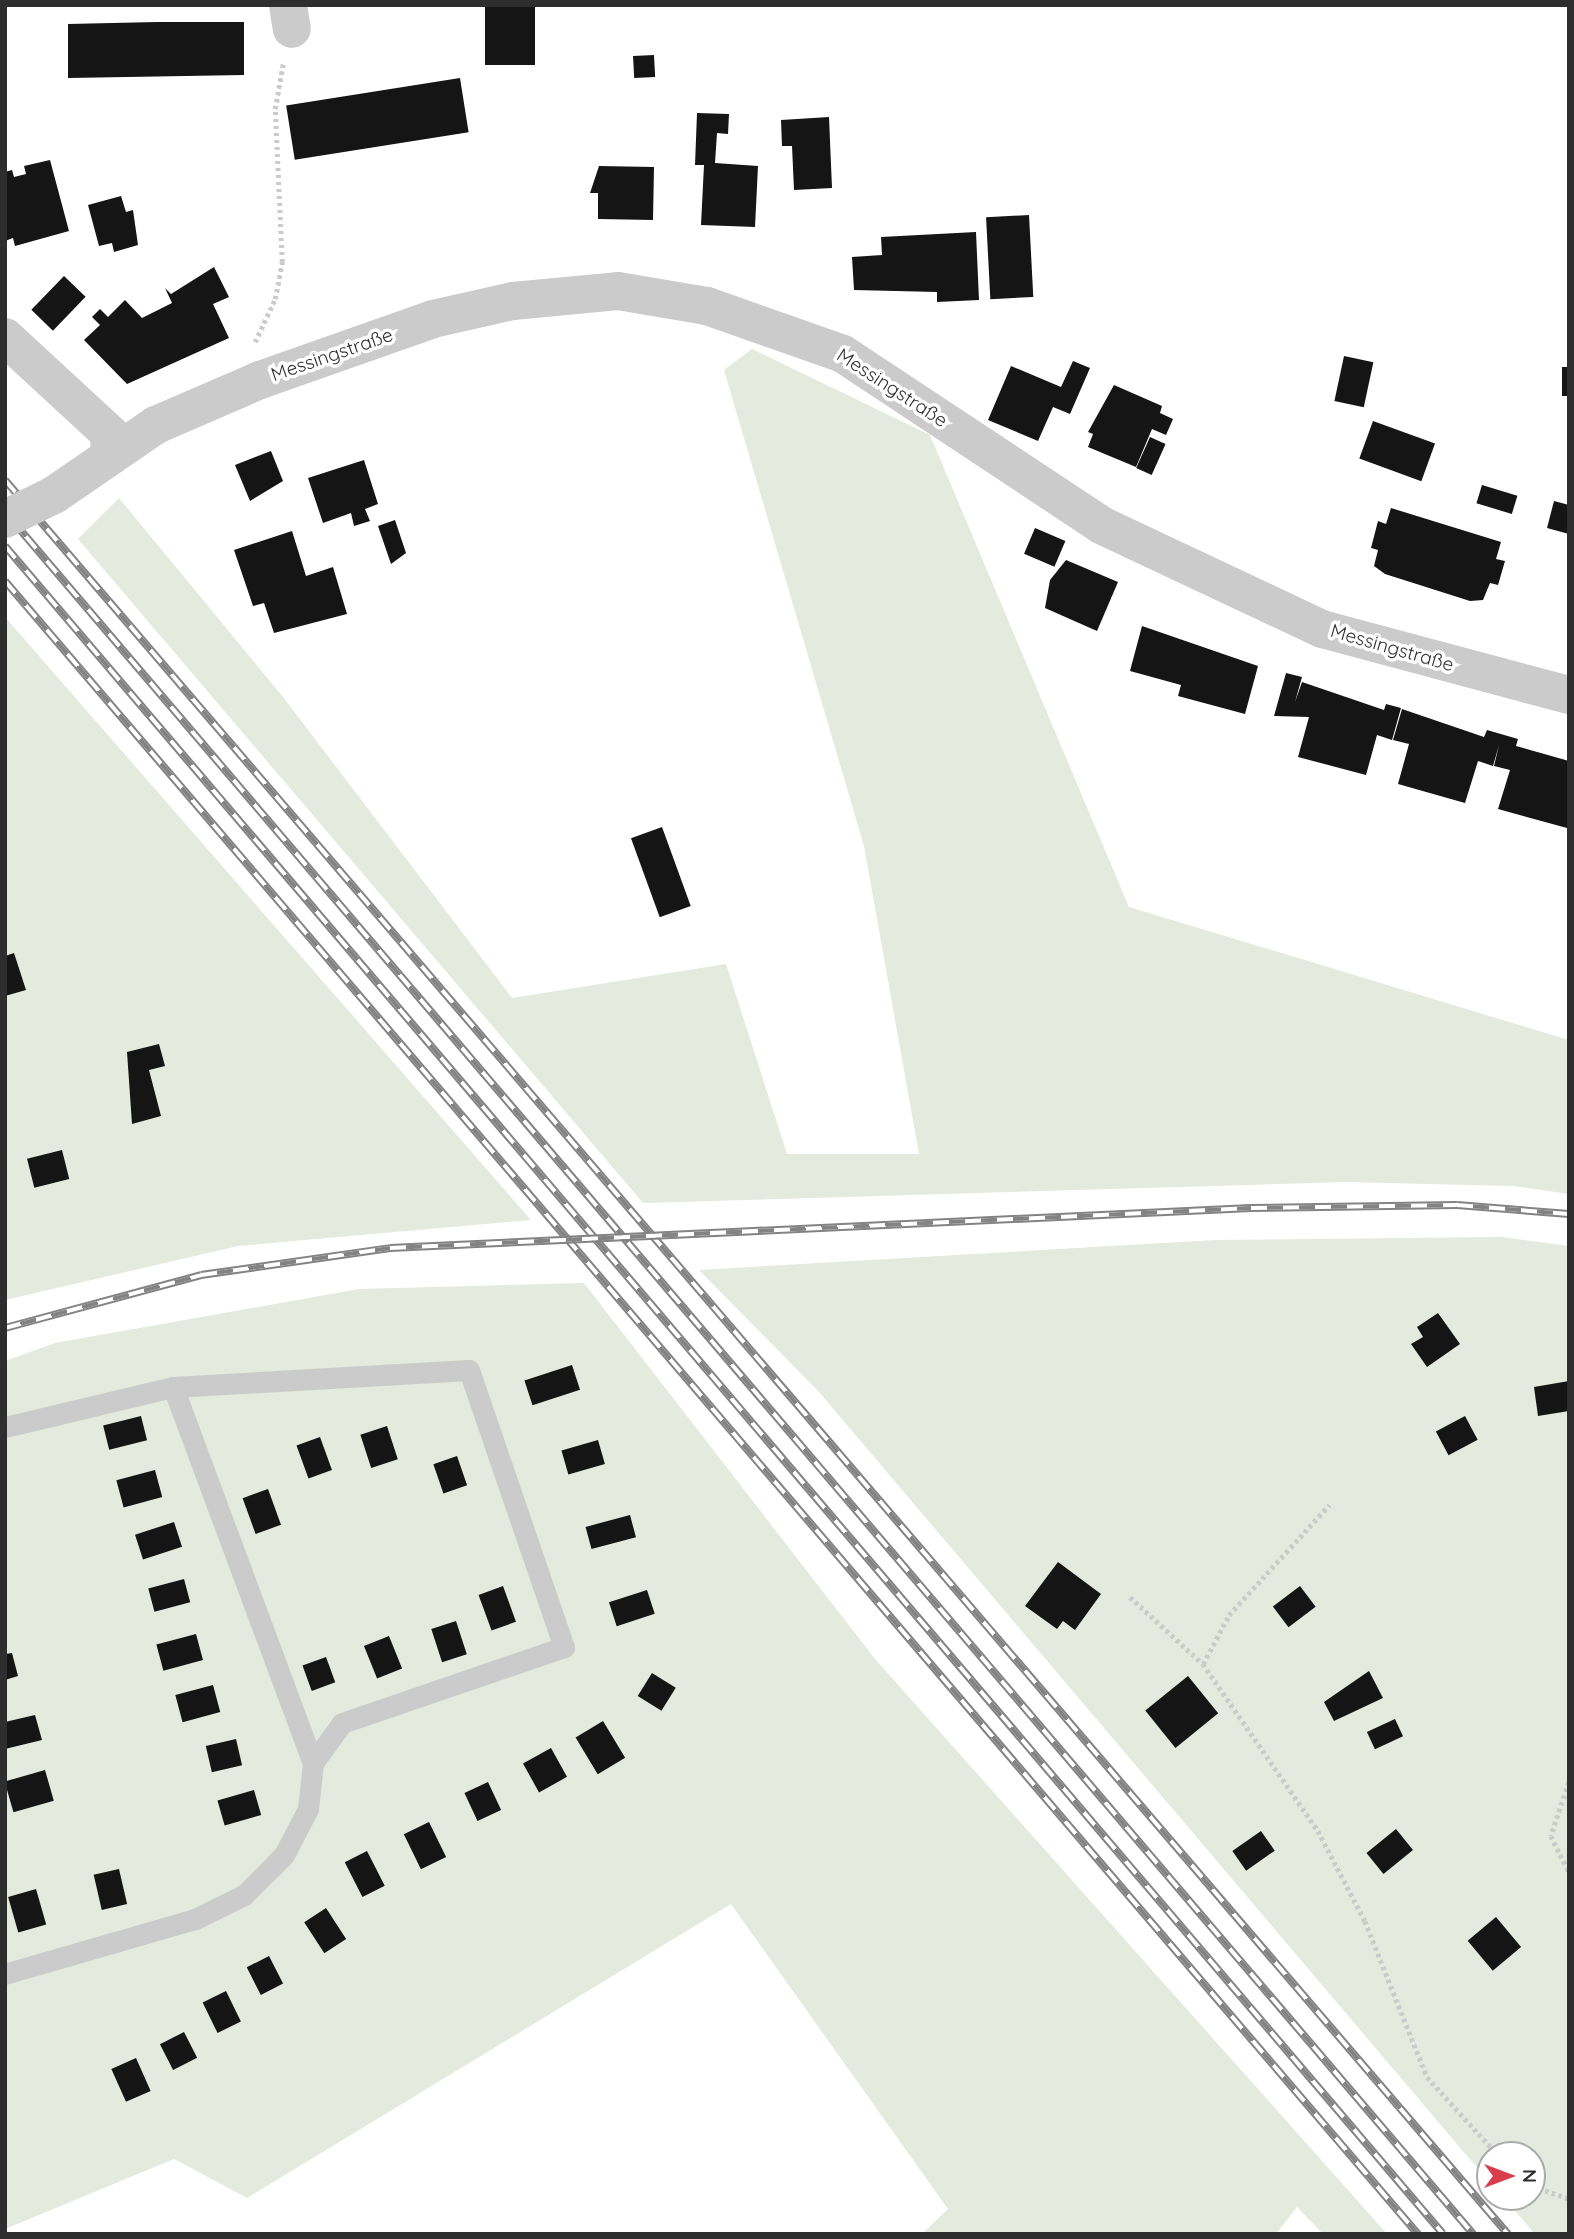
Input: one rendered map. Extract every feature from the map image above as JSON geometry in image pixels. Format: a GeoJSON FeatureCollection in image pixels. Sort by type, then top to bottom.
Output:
{"type":"FeatureCollection","features":[{"type":"Feature","properties":{"kind":"street","name":"Messingstraße"},"geometry":{"type":"LineString","coordinates":[[5,519],[54,495],[156,425],[260,380],[433,319],[513,301],[618,291],[707,306],[843,354],[1101,525],[1322,629],[1569,695]]}},
{"type":"Feature","properties":{"kind":"street"},"geometry":{"type":"LineString","coordinates":[[5,337],[110,434],[109,455]]}},
{"type":"Feature","properties":{"kind":"lane"},"geometry":{"type":"LineString","coordinates":[[5,1427],[173,1387],[469,1370],[564,1647],[342,1723],[313,1763]]}},
{"type":"Feature","properties":{"kind":"lane"},"geometry":{"type":"LineString","coordinates":[[5,1973],[195,1919],[244,1895],[284,1855],[308,1809],[313,1763],[173,1387]]}},
{"type":"Feature","properties":{"kind":"path"},"geometry":{"type":"LineString","coordinates":[[254,339],[275,299],[282,262],[275,109],[290,17]]}},
{"type":"Feature","properties":{"kind":"path"},"geometry":{"type":"LineString","coordinates":[[1203,1664],[1229,1615],[1329,1505]]}},
{"type":"Feature","properties":{"kind":"path"},"geometry":{"type":"LineString","coordinates":[[1130,1597],[1203,1664],[1318,1831],[1365,1921],[1427,2077],[1485,2141]]}},
{"type":"Feature","properties":{"kind":"path"},"geometry":{"type":"LineString","coordinates":[[1569,1782],[1551,1836],[1569,1872]]}},
{"type":"Feature","properties":{"kind":"path"},"geometry":{"type":"LineString","coordinates":[[1546,2191],[1569,2199]]}},
{"type":"Feature","properties":{"kind":"shaded area"},"geometry":{"type":"Polygon","coordinates":[[[752,349],[930,435],[1129,907],[1569,1040],[1569,1194],[1513,1186],[1345,1182],[643,1203],[78,539],[119,498],[283,697],[512,998],[726,964],[787,1154],[919,1154],[864,846],[724,370],[752,349]]]}},
{"type":"Feature","properties":{"kind":"shaded area"},"geometry":{"type":"Polygon","coordinates":[[[5,617],[531,1220],[238,1246],[5,1300],[5,617]]]}},
{"type":"Feature","properties":{"kind":"shaded area"},"geometry":{"type":"Polygon","coordinates":[[[1502,1237],[1569,1246],[1569,2234],[1535,2234],[1515,2211],[1546,2211],[1546,2141],[1476,2141],[1476,2166],[819,1392],[699,1270],[1216,1240],[1502,1237]]]}},
{"type":"Feature","properties":{"kind":"shaded area"},"geometry":{"type":"Polygon","coordinates":[[[584,1283],[875,1659],[1387,2234],[1323,2234],[1297,2207],[1276,2234],[922,2234],[948,2209],[731,1904],[247,2198],[174,2159],[5,2229],[5,1361],[55,1343],[359,1289],[584,1283]]]}},
{"type":"Feature","properties":{"kind":"building"},"geometry":{"type":"Polygon","coordinates":[[[485,5],[535,5],[535,65],[485,65],[485,5]]]}},
{"type":"Feature","properties":{"kind":"building"},"geometry":{"type":"Polygon","coordinates":[[[244,22],[244,75],[68,78],[68,24],[244,22]]]}},
{"type":"Feature","properties":{"kind":"building"},"geometry":{"type":"Polygon","coordinates":[[[654,55],[655,77],[634,78],[633,56],[654,55]]]}},
{"type":"Feature","properties":{"kind":"building"},"geometry":{"type":"Polygon","coordinates":[[[460,78],[469,132],[295,160],[286,106],[460,78]]]}},
{"type":"Feature","properties":{"kind":"building"},"geometry":{"type":"Polygon","coordinates":[[[697,113],[729,114],[728,134],[717,133],[715,163],[758,166],[755,227],[701,225],[704,165],[695,165],[697,113]]]}},
{"type":"Feature","properties":{"kind":"building"},"geometry":{"type":"Polygon","coordinates":[[[829,117],[832,188],[794,190],[792,146],[782,146],[781,120],[829,117]]]}},
{"type":"Feature","properties":{"kind":"building"},"geometry":{"type":"Polygon","coordinates":[[[50,160],[69,231],[15,246],[13,238],[5,241],[5,172],[12,170],[14,177],[26,174],[24,166],[50,160]]]}},
{"type":"Feature","properties":{"kind":"building"},"geometry":{"type":"Polygon","coordinates":[[[599,166],[654,167],[653,220],[598,219],[598,193],[590,193],[599,166]]]}},
{"type":"Feature","properties":{"kind":"building"},"geometry":{"type":"Polygon","coordinates":[[[121,196],[126,212],[133,210],[138,245],[114,252],[112,243],[99,246],[88,205],[121,196]]]}},
{"type":"Feature","properties":{"kind":"building"},"geometry":{"type":"Polygon","coordinates":[[[1029,215],[1033,297],[990,299],[986,217],[1029,215]]]}},
{"type":"Feature","properties":{"kind":"building"},"geometry":{"type":"Polygon","coordinates":[[[976,232],[979,300],[937,302],[937,292],[854,290],[852,257],[882,255],[881,237],[976,232]]]}},
{"type":"Feature","properties":{"kind":"building"},"geometry":{"type":"Polygon","coordinates":[[[214,267],[229,297],[213,304],[229,338],[127,384],[84,340],[100,325],[92,317],[100,309],[108,317],[125,300],[142,318],[172,303],[165,288],[171,294],[214,267]]]}},
{"type":"Feature","properties":{"kind":"building"},"geometry":{"type":"Polygon","coordinates":[[[64,276],[86,297],[53,331],[31,310],[64,276]]]}},
{"type":"Feature","properties":{"kind":"building"},"geometry":{"type":"Polygon","coordinates":[[[1344,356],[1373,362],[1364,407],[1334,401],[1344,356]]]}},
{"type":"Feature","properties":{"kind":"building"},"geometry":{"type":"Polygon","coordinates":[[[1073,361],[1090,368],[1070,414],[1053,407],[1038,441],[988,420],[1011,366],[1061,387],[1073,361]]]}},
{"type":"Feature","properties":{"kind":"building"},"geometry":{"type":"Polygon","coordinates":[[[1562,367],[1569,367],[1569,396],[1562,396],[1562,367]]]}},
{"type":"Feature","properties":{"kind":"building"},"geometry":{"type":"Polygon","coordinates":[[[1114,385],[1162,406],[1160,413],[1173,419],[1166,435],[1152,429],[1136,467],[1088,447],[1093,434],[1088,432],[1114,385]]]}},
{"type":"Feature","properties":{"kind":"building"},"geometry":{"type":"Polygon","coordinates":[[[1373,421],[1435,444],[1421,481],[1359,459],[1373,421]]]}},
{"type":"Feature","properties":{"kind":"building"},"geometry":{"type":"Polygon","coordinates":[[[1150,437],[1166,444],[1152,475],[1136,468],[1150,437]]]}},
{"type":"Feature","properties":{"kind":"building"},"geometry":{"type":"Polygon","coordinates":[[[271,451],[283,481],[250,501],[235,465],[271,451]]]}},
{"type":"Feature","properties":{"kind":"building"},"geometry":{"type":"Polygon","coordinates":[[[364,460],[378,504],[365,509],[370,521],[354,526],[351,513],[323,523],[308,478],[364,460]]]}},
{"type":"Feature","properties":{"kind":"building"},"geometry":{"type":"Polygon","coordinates":[[[1482,485],[1517,496],[1512,514],[1476,503],[1482,485]]]}},
{"type":"Feature","properties":{"kind":"building"},"geometry":{"type":"Polygon","coordinates":[[[1554,501],[1569,505],[1569,534],[1547,528],[1554,501]]]}},
{"type":"Feature","properties":{"kind":"building"},"geometry":{"type":"Polygon","coordinates":[[[1391,508],[1501,542],[1496,559],[1505,561],[1498,585],[1490,583],[1483,600],[1470,601],[1385,574],[1374,566],[1378,550],[1371,548],[1378,521],[1386,524],[1391,508]]]}},
{"type":"Feature","properties":{"kind":"building"},"geometry":{"type":"Polygon","coordinates":[[[395,520],[406,553],[391,564],[378,526],[395,520]]]}},
{"type":"Feature","properties":{"kind":"building"},"geometry":{"type":"Polygon","coordinates":[[[1035,528],[1065,541],[1054,567],[1024,554],[1035,528]]]}},
{"type":"Feature","properties":{"kind":"building"},"geometry":{"type":"Polygon","coordinates":[[[292,531],[306,576],[333,567],[347,614],[274,633],[264,603],[253,606],[234,550],[292,531]]]}},
{"type":"Feature","properties":{"kind":"building"},"geometry":{"type":"Polygon","coordinates":[[[1066,560],[1118,582],[1097,631],[1045,608],[1050,580],[1066,560]]]}},
{"type":"Feature","properties":{"kind":"building"},"geometry":{"type":"Polygon","coordinates":[[[1142,626],[1258,666],[1245,714],[1178,696],[1181,685],[1130,671],[1142,626]]]}},
{"type":"Feature","properties":{"kind":"building"},"geometry":{"type":"Polygon","coordinates":[[[1286,673],[1302,677],[1295,702],[1302,682],[1384,710],[1386,704],[1401,708],[1392,740],[1377,735],[1366,775],[1298,757],[1309,717],[1274,716],[1286,673]]]}},
{"type":"Feature","properties":{"kind":"building"},"geometry":{"type":"Polygon","coordinates":[[[1402,709],[1484,737],[1487,730],[1518,739],[1516,746],[1569,761],[1567,828],[1498,809],[1510,770],[1494,766],[1499,745],[1493,766],[1478,761],[1465,803],[1398,784],[1409,744],[1393,740],[1402,709]]]}},
{"type":"Feature","properties":{"kind":"building"},"geometry":{"type":"Polygon","coordinates":[[[662,827],[691,906],[660,917],[631,838],[662,827]]]}},
{"type":"Feature","properties":{"kind":"building"},"geometry":{"type":"Polygon","coordinates":[[[14,953],[26,990],[5,996],[5,956],[14,953]]]}},
{"type":"Feature","properties":{"kind":"building"},"geometry":{"type":"Polygon","coordinates":[[[159,1044],[165,1066],[149,1070],[161,1116],[132,1124],[127,1052],[159,1044]]]}},
{"type":"Feature","properties":{"kind":"building"},"geometry":{"type":"Polygon","coordinates":[[[62,1150],[69,1179],[34,1188],[27,1159],[62,1150]]]}},
{"type":"Feature","properties":{"kind":"building"},"geometry":{"type":"Polygon","coordinates":[[[1438,1313],[1460,1344],[1427,1367],[1411,1344],[1423,1337],[1417,1327],[1438,1313]]]}},
{"type":"Feature","properties":{"kind":"building"},"geometry":{"type":"Polygon","coordinates":[[[572,1365],[580,1390],[532,1405],[524,1380],[572,1365]]]}},
{"type":"Feature","properties":{"kind":"building"},"geometry":{"type":"Polygon","coordinates":[[[1569,1381],[1569,1411],[1538,1416],[1534,1387],[1569,1381]]]}},
{"type":"Feature","properties":{"kind":"building"},"geometry":{"type":"Polygon","coordinates":[[[141,1416],[147,1440],[109,1450],[103,1425],[141,1416]]]}},
{"type":"Feature","properties":{"kind":"building"},"geometry":{"type":"Polygon","coordinates":[[[1465,1416],[1478,1440],[1449,1455],[1436,1431],[1465,1416]]]}},
{"type":"Feature","properties":{"kind":"building"},"geometry":{"type":"Polygon","coordinates":[[[387,1426],[398,1459],[371,1468],[360,1435],[387,1426]]]}},
{"type":"Feature","properties":{"kind":"building"},"geometry":{"type":"Polygon","coordinates":[[[320,1437],[332,1470],[308,1478],[297,1446],[320,1437]]]}},
{"type":"Feature","properties":{"kind":"building"},"geometry":{"type":"Polygon","coordinates":[[[598,1440],[605,1464],[568,1475],[561,1450],[598,1440]]]}},
{"type":"Feature","properties":{"kind":"building"},"geometry":{"type":"Polygon","coordinates":[[[457,1456],[467,1485],[443,1493],[433,1464],[457,1456]]]}},
{"type":"Feature","properties":{"kind":"building"},"geometry":{"type":"Polygon","coordinates":[[[155,1470],[162,1497],[124,1507],[116,1480],[155,1470]]]}},
{"type":"Feature","properties":{"kind":"building"},"geometry":{"type":"Polygon","coordinates":[[[268,1489],[281,1525],[256,1534],[243,1498],[268,1489]]]}},
{"type":"Feature","properties":{"kind":"building"},"geometry":{"type":"Polygon","coordinates":[[[630,1515],[636,1537],[592,1549],[586,1527],[630,1515]]]}},
{"type":"Feature","properties":{"kind":"building"},"geometry":{"type":"Polygon","coordinates":[[[174,1522],[182,1547],[143,1559],[135,1535],[174,1522]]]}},
{"type":"Feature","properties":{"kind":"building"},"geometry":{"type":"Polygon","coordinates":[[[1058,1562],[1101,1594],[1075,1630],[1063,1621],[1057,1629],[1025,1606],[1058,1562]]]}},
{"type":"Feature","properties":{"kind":"building"},"geometry":{"type":"Polygon","coordinates":[[[184,1579],[190,1602],[154,1612],[148,1589],[184,1579]]]}},
{"type":"Feature","properties":{"kind":"building"},"geometry":{"type":"Polygon","coordinates":[[[503,1586],[516,1622],[492,1631],[479,1595],[503,1586]]]}},
{"type":"Feature","properties":{"kind":"building"},"geometry":{"type":"Polygon","coordinates":[[[1300,1586],[1316,1607],[1288,1627],[1273,1606],[1300,1586]]]}},
{"type":"Feature","properties":{"kind":"building"},"geometry":{"type":"Polygon","coordinates":[[[647,1590],[655,1614],[617,1626],[609,1602],[647,1590]]]}},
{"type":"Feature","properties":{"kind":"building"},"geometry":{"type":"Polygon","coordinates":[[[456,1621],[467,1654],[442,1662],[431,1629],[456,1621]]]}},
{"type":"Feature","properties":{"kind":"building"},"geometry":{"type":"Polygon","coordinates":[[[196,1634],[203,1660],[163,1671],[156,1645],[196,1634]]]}},
{"type":"Feature","properties":{"kind":"building"},"geometry":{"type":"Polygon","coordinates":[[[389,1636],[402,1668],[377,1679],[364,1646],[389,1636]]]}},
{"type":"Feature","properties":{"kind":"building"},"geometry":{"type":"Polygon","coordinates":[[[12,1653],[18,1676],[5,1680],[5,1654],[12,1653]]]}},
{"type":"Feature","properties":{"kind":"building"},"geometry":{"type":"Polygon","coordinates":[[[326,1657],[335,1682],[312,1691],[303,1666],[326,1657]]]}},
{"type":"Feature","properties":{"kind":"building"},"geometry":{"type":"Polygon","coordinates":[[[1369,1671],[1383,1698],[1334,1721],[1324,1702],[1369,1671]]]}},
{"type":"Feature","properties":{"kind":"building"},"geometry":{"type":"Polygon","coordinates":[[[652,1673],[676,1688],[661,1711],[638,1696],[652,1673]]]}},
{"type":"Feature","properties":{"kind":"building"},"geometry":{"type":"Polygon","coordinates":[[[1188,1676],[1218,1713],[1175,1748],[1145,1711],[1188,1676]]]}},
{"type":"Feature","properties":{"kind":"building"},"geometry":{"type":"Polygon","coordinates":[[[213,1685],[220,1712],[183,1722],[175,1695],[213,1685]]]}},
{"type":"Feature","properties":{"kind":"building"},"geometry":{"type":"Polygon","coordinates":[[[35,1715],[42,1740],[5,1749],[5,1722],[35,1715]]]}},
{"type":"Feature","properties":{"kind":"building"},"geometry":{"type":"Polygon","coordinates":[[[1395,1719],[1403,1736],[1375,1749],[1367,1732],[1395,1719]]]}},
{"type":"Feature","properties":{"kind":"building"},"geometry":{"type":"Polygon","coordinates":[[[603,1721],[625,1758],[598,1774],[576,1737],[603,1721]]]}},
{"type":"Feature","properties":{"kind":"building"},"geometry":{"type":"Polygon","coordinates":[[[236,1739],[242,1765],[212,1772],[206,1746],[236,1739]]]}},
{"type":"Feature","properties":{"kind":"building"},"geometry":{"type":"Polygon","coordinates":[[[551,1748],[567,1777],[539,1792],[523,1764],[551,1748]]]}},
{"type":"Feature","properties":{"kind":"building"},"geometry":{"type":"Polygon","coordinates":[[[45,1770],[54,1801],[13,1812],[5,1781],[45,1770]]]}},
{"type":"Feature","properties":{"kind":"building"},"geometry":{"type":"Polygon","coordinates":[[[488,1782],[501,1810],[478,1821],[464,1793],[488,1782]]]}},
{"type":"Feature","properties":{"kind":"building"},"geometry":{"type":"Polygon","coordinates":[[[254,1790],[261,1815],[225,1825],[217,1800],[254,1790]]]}},
{"type":"Feature","properties":{"kind":"building"},"geometry":{"type":"Polygon","coordinates":[[[429,1822],[446,1857],[421,1869],[404,1834],[429,1822]]]}},
{"type":"Feature","properties":{"kind":"building"},"geometry":{"type":"Polygon","coordinates":[[[1396,1829],[1413,1850],[1383,1874],[1366,1853],[1396,1829]]]}},
{"type":"Feature","properties":{"kind":"building"},"geometry":{"type":"Polygon","coordinates":[[[1261,1831],[1275,1851],[1246,1871],[1232,1851],[1261,1831]]]}},
{"type":"Feature","properties":{"kind":"building"},"geometry":{"type":"Polygon","coordinates":[[[367,1851],[385,1886],[362,1897],[345,1862],[367,1851]]]}},
{"type":"Feature","properties":{"kind":"building"},"geometry":{"type":"Polygon","coordinates":[[[119,1869],[127,1904],[102,1910],[94,1875],[119,1869]]]}},
{"type":"Feature","properties":{"kind":"building"},"geometry":{"type":"Polygon","coordinates":[[[36,1889],[46,1925],[18,1933],[8,1897],[36,1889]]]}},
{"type":"Feature","properties":{"kind":"building"},"geometry":{"type":"Polygon","coordinates":[[[326,1908],[346,1939],[324,1953],[304,1922],[326,1908]]]}},
{"type":"Feature","properties":{"kind":"building"},"geometry":{"type":"Polygon","coordinates":[[[1496,1917],[1521,1947],[1493,1971],[1468,1941],[1496,1917]]]}},
{"type":"Feature","properties":{"kind":"building"},"geometry":{"type":"Polygon","coordinates":[[[269,1956],[283,1984],[261,1995],[247,1967],[269,1956]]]}},
{"type":"Feature","properties":{"kind":"building"},"geometry":{"type":"Polygon","coordinates":[[[226,1991],[241,2022],[218,2033],[203,2002],[226,1991]]]}},
{"type":"Feature","properties":{"kind":"building"},"geometry":{"type":"Polygon","coordinates":[[[184,2032],[197,2058],[173,2070],[160,2044],[184,2032]]]}},
{"type":"Feature","properties":{"kind":"building"},"geometry":{"type":"Polygon","coordinates":[[[136,2058],[151,2091],[126,2102],[111,2069],[136,2058]]]}},
{"type":"Feature","properties":{"kind":"railway"},"geometry":{"type":"LineString","coordinates":[[5,480],[1508,2234]]}},
{"type":"Feature","properties":{"kind":"railway"},"geometry":{"type":"LineString","coordinates":[[5,512],[1473,2234]]}},
{"type":"Feature","properties":{"kind":"railway"},"geometry":{"type":"LineString","coordinates":[[5,546],[1443,2234]]}},
{"type":"Feature","properties":{"kind":"railway"},"geometry":{"type":"LineString","coordinates":[[5,581],[1418,2234]]}},
{"type":"Feature","properties":{"kind":"railway"},"geometry":{"type":"LineString","coordinates":[[5,1328],[201,1275],[390,1248],[1251,1208],[1457,1205],[1569,1214]]}}]}
